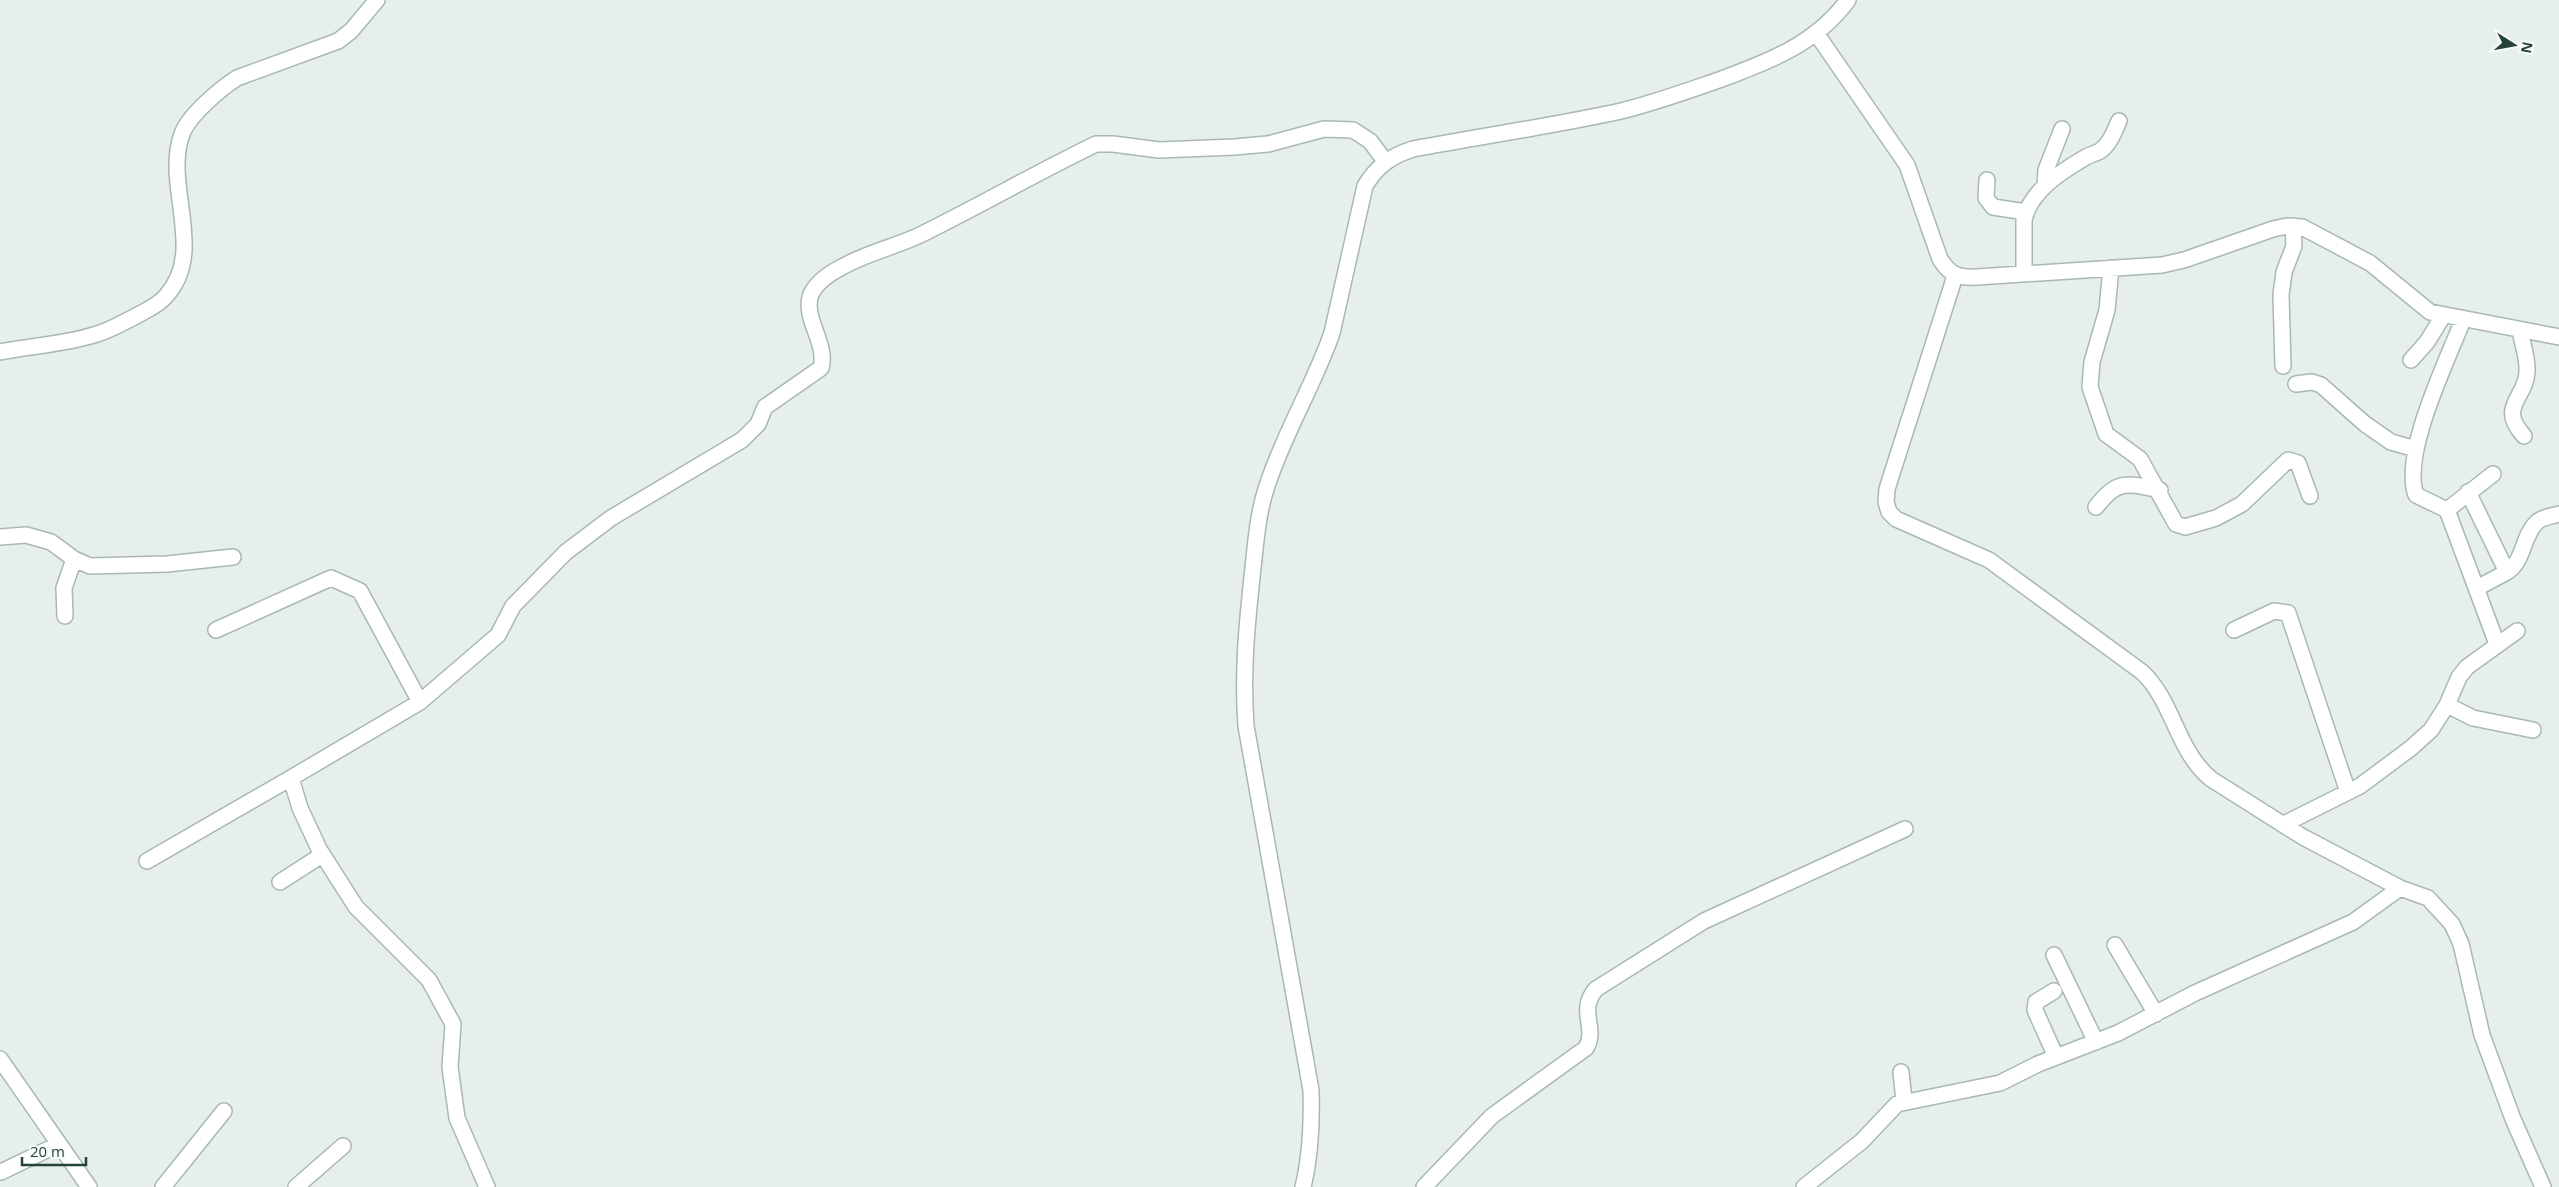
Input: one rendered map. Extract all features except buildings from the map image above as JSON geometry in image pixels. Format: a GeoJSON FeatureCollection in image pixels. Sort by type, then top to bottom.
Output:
{"type":"FeatureCollection","features":[{"type":"Feature","properties":{"kind":"street"},"geometry":{"type":"LineString","coordinates":[[0,352],[96,335],[155,306],[166,296],[182,265],[184,249],[177,156],[182,134],[188,122],[237,78],[338,41],[350,31],[377,0]]}},
{"type":"Feature","properties":{"kind":"street"},"geometry":{"type":"LineString","coordinates":[[1303,1187],[1310,1158],[1312,1127],[1311,1090],[1246,726],[1243,679],[1246,630],[1259,516],[1266,487],[1276,459],[1324,355],[1332,333],[1365,186],[1374,171],[1385,161],[1413,149],[1646,104],[1774,60],[1801,45],[1848,0]]}},
{"type":"Feature","properties":{"kind":"street"},"geometry":{"type":"LineString","coordinates":[[1816,32],[1902,156],[1940,259],[1946,270],[1955,276],[1977,277],[2173,263],[2273,229],[2293,226],[2312,231],[2370,263],[2419,306],[2443,316],[2559,337]]}},
{"type":"Feature","properties":{"kind":"street"},"geometry":{"type":"LineString","coordinates":[[2024,274],[2026,212],[2040,190],[2064,171],[2100,150],[2109,141],[2119,121]]}},
{"type":"Feature","properties":{"kind":"street"},"geometry":{"type":"LineString","coordinates":[[147,860],[420,702],[498,635],[512,606],[566,552],[611,518],[742,440],[758,424],[765,407],[821,368],[823,348],[814,332],[810,314],[811,295],[824,278],[843,266],[919,236],[1096,144],[1113,144],[1160,150],[1234,147],[1268,144],[1324,129],[1353,130],[1370,141],[1385,161]]}},
{"type":"Feature","properties":{"kind":"street"},"geometry":{"type":"LineString","coordinates":[[2045,186],[2046,170],[2062,129]]}},
{"type":"Feature","properties":{"kind":"street"},"geometry":{"type":"LineString","coordinates":[[1987,180],[1986,198],[1993,207],[2026,212]]}},
{"type":"Feature","properties":{"kind":"street"},"geometry":{"type":"LineString","coordinates":[[2283,366],[2281,295],[2284,272],[2294,246],[2293,226]]}},
{"type":"Feature","properties":{"kind":"street"},"geometry":{"type":"LineString","coordinates":[[2111,268],[2107,310],[2092,362],[2090,386],[2106,434],[2140,459],[2160,490],[2167,511],[2176,524],[2183,527],[2197,524],[2216,518],[2242,504],[2282,464],[2293,460],[2298,463],[2310,496]]}},
{"type":"Feature","properties":{"kind":"street"},"geometry":{"type":"LineString","coordinates":[[1955,276],[1887,489],[1886,502],[1889,512],[1904,524],[1990,560],[2142,672],[2158,691],[2188,754],[2198,768],[2284,824],[2400,888],[2428,898],[2452,924],[2461,944],[2467,978],[2485,1044],[2513,1119],[2543,1187]]}},
{"type":"Feature","properties":{"kind":"street"},"geometry":{"type":"LineString","coordinates":[[2411,360],[2427,342],[2443,316]]}},
{"type":"Feature","properties":{"kind":"street"},"geometry":{"type":"LineString","coordinates":[[2463,320],[2419,430],[2412,486],[2416,495],[2447,510],[2497,644]]}},
{"type":"Feature","properties":{"kind":"street"},"geometry":{"type":"LineString","coordinates":[[2520,330],[2527,372],[2526,381],[2515,400],[2513,414],[2516,427],[2524,436]]}},
{"type":"Feature","properties":{"kind":"street"},"geometry":{"type":"LineString","coordinates":[[2296,384],[2312,382],[2321,385],[2365,424],[2391,442],[2416,449]]}},
{"type":"Feature","properties":{"kind":"street"},"geometry":{"type":"LineString","coordinates":[[2447,510],[2493,474]]}},
{"type":"Feature","properties":{"kind":"street"},"geometry":{"type":"LineString","coordinates":[[2096,507],[2107,493],[2122,484],[2160,490]]}},
{"type":"Feature","properties":{"kind":"street"},"geometry":{"type":"LineString","coordinates":[[2468,492],[2507,572]]}},
{"type":"Feature","properties":{"kind":"street"},"geometry":{"type":"LineString","coordinates":[[2477,588],[2507,572],[2518,561],[2530,531],[2538,521],[2559,514]]}},
{"type":"Feature","properties":{"kind":"street"},"geometry":{"type":"LineString","coordinates":[[0,537],[26,535],[51,542],[74,559],[90,566],[167,564],[233,557]]}},
{"type":"Feature","properties":{"kind":"street"},"geometry":{"type":"LineString","coordinates":[[64,616],[64,588],[74,559]]}},
{"type":"Feature","properties":{"kind":"street"},"geometry":{"type":"LineString","coordinates":[[216,630],[331,578],[360,590],[420,702]]}},
{"type":"Feature","properties":{"kind":"street"},"geometry":{"type":"LineString","coordinates":[[2234,630],[2274,611],[2288,613],[2348,792]]}},
{"type":"Feature","properties":{"kind":"street"},"geometry":{"type":"LineString","coordinates":[[2284,824],[2348,792],[2412,748],[2432,730],[2447,705],[2459,678],[2467,667],[2517,631]]}},
{"type":"Feature","properties":{"kind":"street"},"geometry":{"type":"LineString","coordinates":[[2447,705],[2473,718],[2533,730]]}},
{"type":"Feature","properties":{"kind":"street"},"geometry":{"type":"LineString","coordinates":[[291,778],[300,808],[322,855],[356,906],[429,980],[453,1024],[450,1067],[456,1118],[487,1187]]}},
{"type":"Feature","properties":{"kind":"street"},"geometry":{"type":"LineString","coordinates":[[1424,1187],[1492,1116],[1586,1048],[1590,1038],[1586,1010],[1588,1002],[1596,989],[1704,921],[1905,829]]}},
{"type":"Feature","properties":{"kind":"street"},"geometry":{"type":"LineString","coordinates":[[280,882],[322,855]]}},
{"type":"Feature","properties":{"kind":"street"},"geometry":{"type":"LineString","coordinates":[[1804,1187],[1857,1145],[1890,1109],[1904,1101],[2000,1083],[2056,1057],[2096,1042],[2156,1014],[2195,993],[2353,922],[2400,888]]}},
{"type":"Feature","properties":{"kind":"street"},"geometry":{"type":"LineString","coordinates":[[2115,945],[2156,1014]]}},
{"type":"Feature","properties":{"kind":"street"},"geometry":{"type":"LineString","coordinates":[[2054,955],[2096,1042]]}},
{"type":"Feature","properties":{"kind":"street"},"geometry":{"type":"LineString","coordinates":[[2054,991],[2036,1002],[2035,1010],[2056,1057]]}},
{"type":"Feature","properties":{"kind":"street"},"geometry":{"type":"LineString","coordinates":[[0,1059],[90,1187]]}},
{"type":"Feature","properties":{"kind":"street"},"geometry":{"type":"LineString","coordinates":[[1901,1072],[1904,1101]]}},
{"type":"Feature","properties":{"kind":"street"},"geometry":{"type":"LineString","coordinates":[[163,1187],[224,1111]]}},
{"type":"Feature","properties":{"kind":"street"},"geometry":{"type":"LineString","coordinates":[[1,1172],[59,1144]]}},
{"type":"Feature","properties":{"kind":"street"},"geometry":{"type":"LineString","coordinates":[[296,1187],[343,1146]]}}]}
